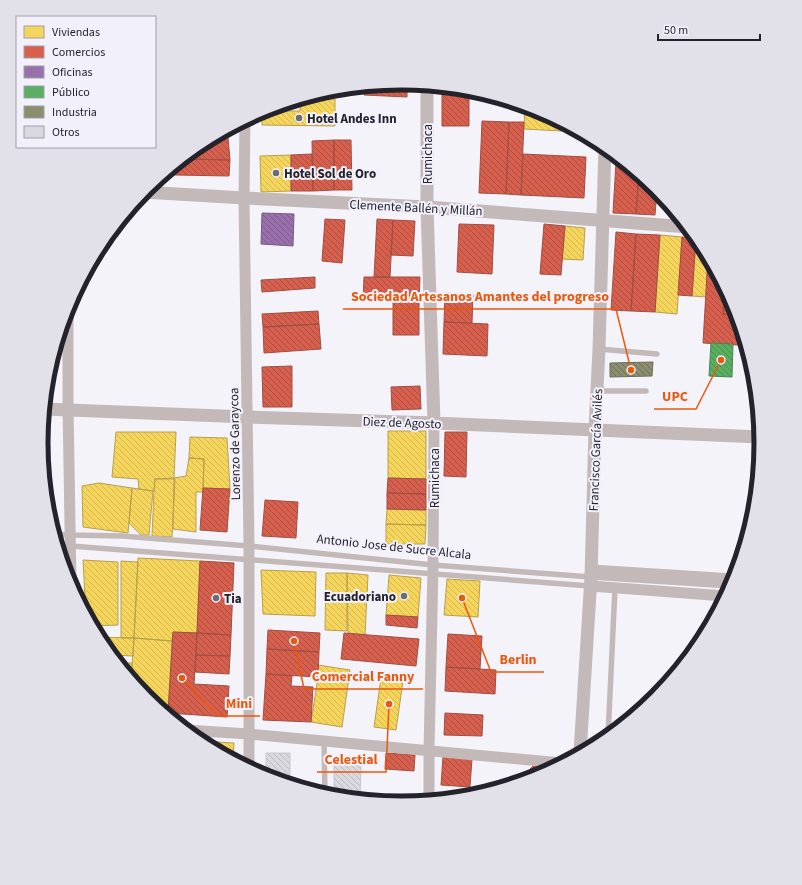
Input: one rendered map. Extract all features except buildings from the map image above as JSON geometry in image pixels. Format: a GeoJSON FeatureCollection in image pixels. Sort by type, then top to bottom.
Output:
{"type":"FeatureCollection","features":[{"type":"Feature","properties":{"kind":"street","name":"Rumichaca"},"geometry":{"type":"LineString","coordinates":[[426,90],[427,207],[434,423],[429,794]]}},
{"type":"Feature","properties":{"kind":"street","name":"Lorenzo de Garaycoa"},"geometry":{"type":"LineString","coordinates":[[245,126],[244,198],[249,546],[249,761]]}},
{"type":"Feature","properties":{"kind":"street","name":"Francisco García Avilés"},"geometry":{"type":"LineString","coordinates":[[580,746],[591,578],[605,154]]}},
{"type":"Feature","properties":{"kind":"street","name":"Clemente Ballén y Millán"},"geometry":{"type":"LineString","coordinates":[[152,193],[427,207],[680,226]]}},
{"type":"Feature","properties":{"kind":"street"},"geometry":{"type":"LineString","coordinates":[[68,326],[71,566]]}},
{"type":"Feature","properties":{"kind":"street","name":"Diez de Agosto"},"geometry":{"type":"LineString","coordinates":[[50,409],[434,423],[754,438]]}},
{"type":"Feature","properties":{"kind":"street","name":"Antonio Jose de Sucre Alcala"},"geometry":{"type":"LineString","coordinates":[[591,578],[727,578]]}},
{"type":"Feature","properties":{"kind":"street","name":"Antonio Jose de Sucre Alcala"},"geometry":{"type":"LineString","coordinates":[[591,578],[614,588],[719,596]]}},
{"type":"Feature","properties":{"kind":"street"},"geometry":{"type":"LineString","coordinates":[[197,731],[249,734],[551,762]]}},
{"type":"Feature","properties":{"kind":"lane"},"geometry":{"type":"LineString","coordinates":[[599,349],[657,354]]}},
{"type":"Feature","properties":{"kind":"lane"},"geometry":{"type":"LineString","coordinates":[[596,391],[646,391]]}},
{"type":"Feature","properties":{"kind":"lane","name":"Antonio Jose de Sucre Alcala"},"geometry":{"type":"LineString","coordinates":[[63,543],[70,541],[122,536],[249,546],[433,569],[591,578]]}},
{"type":"Feature","properties":{"kind":"lane","name":"Antonio Jose de Sucre Alcala"},"geometry":{"type":"LineString","coordinates":[[61,537],[70,541],[248,560],[724,586]]}},
{"type":"Feature","properties":{"kind":"lane"},"geometry":{"type":"LineString","coordinates":[[608,728],[614,588]]}},
{"type":"Feature","properties":{"kind":"lane"},"geometry":{"type":"LineString","coordinates":[[324,741],[325,787]]}},
{"type":"Feature","properties":{"kind":"place","name":"Hotel Andes Inn"},"geometry":{"type":"Point","coordinates":[299,118]}},
{"type":"Feature","properties":{"kind":"place","name":"Hotel Sol de Oro"},"geometry":{"type":"Point","coordinates":[276,173]}},
{"type":"Feature","properties":{"kind":"place","name":"UPC"},"geometry":{"type":"Point","coordinates":[721,360]}},
{"type":"Feature","properties":{"kind":"place","name":"Sociedad Artesanos Amantes del progreso"},"geometry":{"type":"Point","coordinates":[631,370]}},
{"type":"Feature","properties":{"kind":"place","name":"Ecuadoriano"},"geometry":{"type":"Point","coordinates":[404,596]}},
{"type":"Feature","properties":{"kind":"place","name":"Tia"},"geometry":{"type":"Point","coordinates":[216,598]}},
{"type":"Feature","properties":{"kind":"place","name":"Berlin"},"geometry":{"type":"Point","coordinates":[462,598]}},
{"type":"Feature","properties":{"kind":"place","name":"Comercial Fanny"},"geometry":{"type":"Point","coordinates":[294,641]}},
{"type":"Feature","properties":{"kind":"place","name":"Mini"},"geometry":{"type":"Point","coordinates":[182,678]}},
{"type":"Feature","properties":{"kind":"place","name":"Celestial"},"geometry":{"type":"Point","coordinates":[389,704]}}]}
